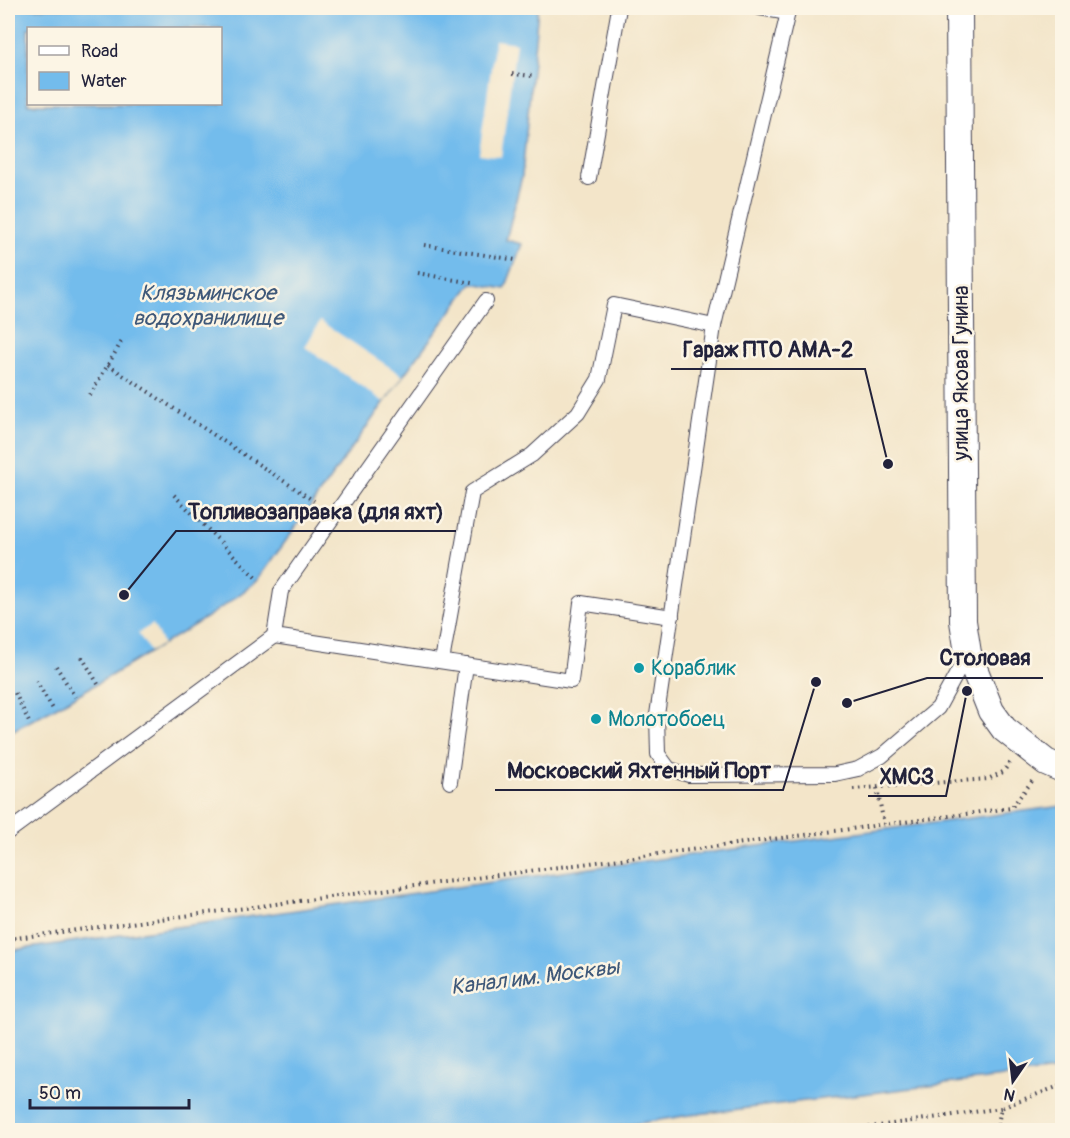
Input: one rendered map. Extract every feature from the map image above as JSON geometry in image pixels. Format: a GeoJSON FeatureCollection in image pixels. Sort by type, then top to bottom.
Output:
{"type":"FeatureCollection","features":[{"type":"Feature","properties":{"kind":"street","name":"улица Якова Гунина"},"geometry":{"type":"LineString","coordinates":[[959,8],[963,621],[968,653],[991,711],[1004,729],[1046,762],[1051,771]]}},
{"type":"Feature","properties":{"kind":"lane"},"geometry":{"type":"LineString","coordinates":[[589,178],[619,8]]}},
{"type":"Feature","properties":{"kind":"lane"},"geometry":{"type":"LineString","coordinates":[[760,8],[788,10],[714,326],[657,715],[657,754],[669,769],[688,775],[835,774],[858,769],[882,756],[938,708],[968,653]]}},
{"type":"Feature","properties":{"kind":"lane"},"geometry":{"type":"LineString","coordinates":[[8,832],[274,636],[281,591],[486,301]]}},
{"type":"Feature","properties":{"kind":"lane"},"geometry":{"type":"LineString","coordinates":[[442,661],[471,492],[532,455],[578,412],[598,379],[614,305],[714,326]]}},
{"type":"Feature","properties":{"kind":"lane"},"geometry":{"type":"LineString","coordinates":[[274,636],[571,681],[581,603],[672,617]]}},
{"type":"Feature","properties":{"kind":"lane"},"geometry":{"type":"LineString","coordinates":[[450,782],[466,665]]}},
{"type":"Feature","properties":{"kind":"path"},"geometry":{"type":"LineString","coordinates":[[512,74],[532,76]]}},
{"type":"Feature","properties":{"kind":"path"},"geometry":{"type":"LineString","coordinates":[[424,245],[516,260]]}},
{"type":"Feature","properties":{"kind":"path"},"geometry":{"type":"LineString","coordinates":[[417,273],[472,283]]}},
{"type":"Feature","properties":{"kind":"path"},"geometry":{"type":"LineString","coordinates":[[90,395],[122,341]]}},
{"type":"Feature","properties":{"kind":"path"},"geometry":{"type":"LineString","coordinates":[[108,365],[314,501]]}},
{"type":"Feature","properties":{"kind":"path"},"geometry":{"type":"LineString","coordinates":[[174,495],[258,580]]}},
{"type":"Feature","properties":{"kind":"path"},"geometry":{"type":"LineString","coordinates":[[82,657],[98,684]]}},
{"type":"Feature","properties":{"kind":"path"},"geometry":{"type":"LineString","coordinates":[[56,666],[75,697]]}},
{"type":"Feature","properties":{"kind":"path"},"geometry":{"type":"LineString","coordinates":[[36,681],[52,709]]}},
{"type":"Feature","properties":{"kind":"path"},"geometry":{"type":"LineString","coordinates":[[15,693],[29,722]]}},
{"type":"Feature","properties":{"kind":"path"},"geometry":{"type":"LineString","coordinates":[[835,774],[844,790],[988,779],[1003,772],[1016,756]]}},
{"type":"Feature","properties":{"kind":"path"},"geometry":{"type":"LineString","coordinates":[[8,939],[1011,808],[1051,771]]}},
{"type":"Feature","properties":{"kind":"path"},"geometry":{"type":"LineString","coordinates":[[877,788],[884,824]]}},
{"type":"Feature","properties":{"kind":"path"},"geometry":{"type":"LineString","coordinates":[[851,1131],[1001,1108],[1062,1085]]}},
{"type":"Feature","properties":{"kind":"path"},"geometry":{"type":"LineString","coordinates":[[997,1131],[1001,1108]]}},
{"type":"Feature","properties":{"kind":"water","name":"Клязьминское водохранилище"},"geometry":{"type":"Polygon","coordinates":[[[8,8],[538,8],[522,176],[506,240],[522,244],[505,289],[472,283],[258,580],[212,614],[86,690],[8,733],[8,8]]]}},
{"type":"Feature","properties":{"kind":"water","name":"Канал им. Москвы"},"geometry":{"type":"Polygon","coordinates":[[[1062,806],[1062,1070],[690,1115],[598,1130],[8,1130],[8,951],[584,869],[1062,806]]]}},
{"type":"Feature","properties":{"kind":"pier"},"geometry":{"type":"Polygon","coordinates":[[[495,40],[516,43],[501,157],[479,154],[495,40]]]}},
{"type":"Feature","properties":{"kind":"pier"},"geometry":{"type":"Polygon","coordinates":[[[320,321],[403,376],[384,402],[305,347],[320,321]]]}},
{"type":"Feature","properties":{"kind":"pier"},"geometry":{"type":"Polygon","coordinates":[[[153,624],[163,644],[150,652],[138,633],[153,624]]]}},
{"type":"Feature","properties":{"kind":"place","name":"Гараж ПТО АМА-2"},"geometry":{"type":"Point","coordinates":[888,464]}},
{"type":"Feature","properties":{"kind":"place","name":"Топливозаправка (для яхт)"},"geometry":{"type":"Point","coordinates":[124,595]}},
{"type":"Feature","properties":{"kind":"place","name":"Кораблик"},"geometry":{"type":"Point","coordinates":[639,668]}},
{"type":"Feature","properties":{"kind":"place","name":"Московский Яхтенный Порт"},"geometry":{"type":"Point","coordinates":[816,682]}},
{"type":"Feature","properties":{"kind":"place","name":"ХМСЗ"},"geometry":{"type":"Point","coordinates":[967,691]}},
{"type":"Feature","properties":{"kind":"place","name":"Столовая"},"geometry":{"type":"Point","coordinates":[847,703]}},
{"type":"Feature","properties":{"kind":"place","name":"Молотобоец"},"geometry":{"type":"Point","coordinates":[596,719]}}]}
